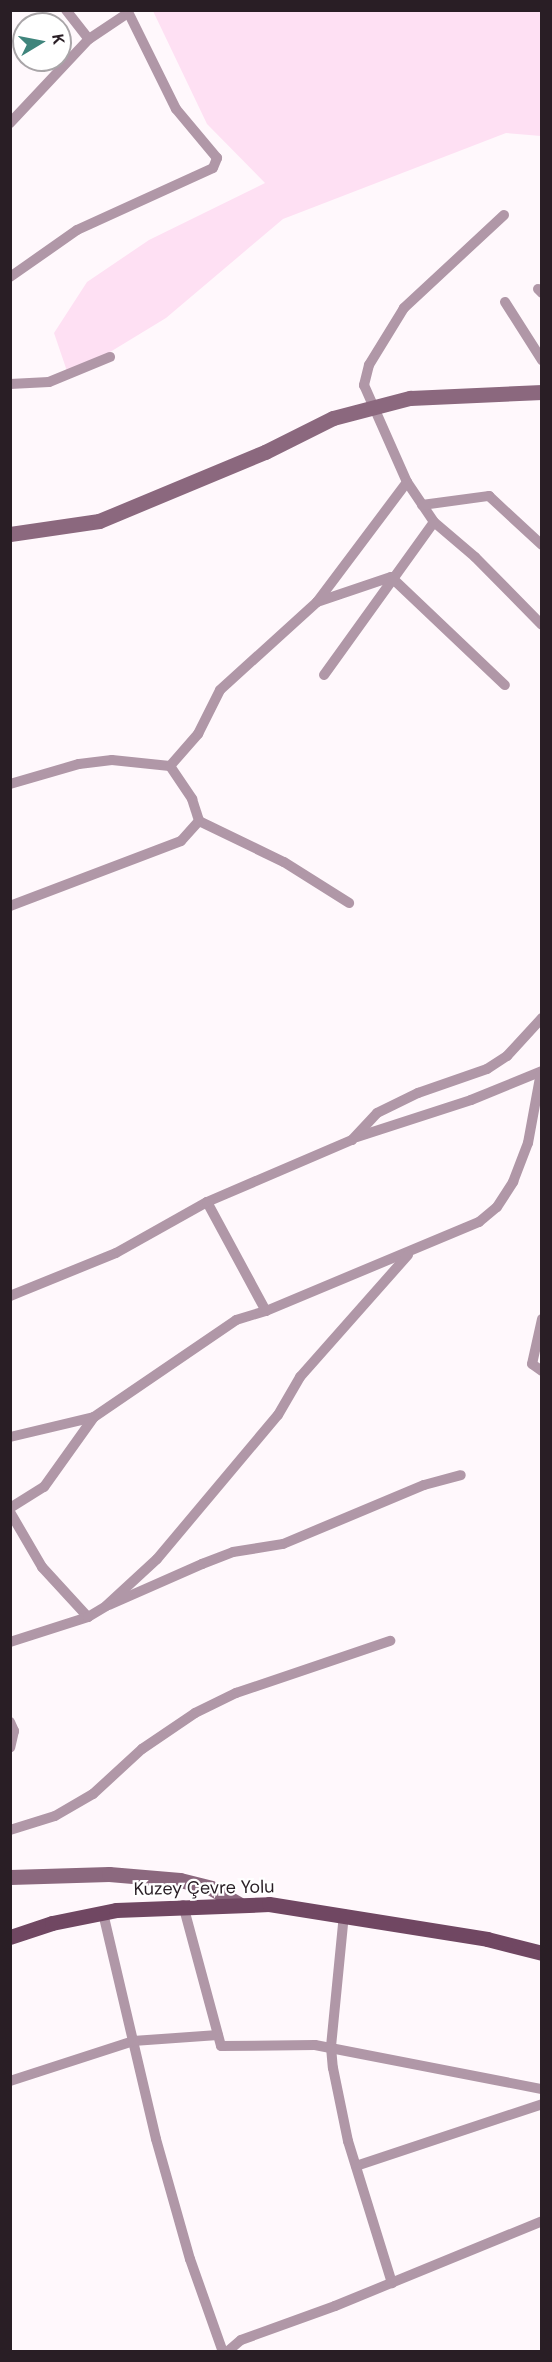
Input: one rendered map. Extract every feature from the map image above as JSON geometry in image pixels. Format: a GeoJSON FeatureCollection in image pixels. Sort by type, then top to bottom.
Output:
{"type":"FeatureCollection","features":[{"type":"Feature","properties":{"kind":"main road","name":"Kuzey Çevre Yolu"},"geometry":{"type":"LineString","coordinates":[[10,1937],[52,1923],[103,1912],[183,1905],[239,1904],[344,1914],[542,1953]]}},
{"type":"Feature","properties":{"kind":"street"},"geometry":{"type":"LineString","coordinates":[[66,10],[89,39]]}},
{"type":"Feature","properties":{"kind":"street"},"geometry":{"type":"LineString","coordinates":[[10,123],[89,39],[127,12],[176,109],[217,158],[213,168],[77,230],[10,277]]}},
{"type":"Feature","properties":{"kind":"street"},"geometry":{"type":"LineString","coordinates":[[504,215],[404,308],[369,365],[364,384],[407,482],[434,522],[475,557],[542,625]]}},
{"type":"Feature","properties":{"kind":"street"},"geometry":{"type":"LineString","coordinates":[[505,302],[542,360]]}},
{"type":"Feature","properties":{"kind":"street"},"geometry":{"type":"LineString","coordinates":[[10,384],[49,382],[110,357]]}},
{"type":"Feature","properties":{"kind":"street"},"geometry":{"type":"LineString","coordinates":[[10,534],[99,521],[265,452],[333,418],[376,407],[456,393],[542,392]]}},
{"type":"Feature","properties":{"kind":"street"},"geometry":{"type":"LineString","coordinates":[[170,766],[198,734],[220,690],[317,602],[407,482]]}},
{"type":"Feature","properties":{"kind":"street"},"geometry":{"type":"LineString","coordinates":[[422,505],[489,496],[542,545]]}},
{"type":"Feature","properties":{"kind":"street"},"geometry":{"type":"LineString","coordinates":[[324,675],[391,577],[434,522]]}},
{"type":"Feature","properties":{"kind":"street"},"geometry":{"type":"LineString","coordinates":[[317,602],[391,577]]}},
{"type":"Feature","properties":{"kind":"street"},"geometry":{"type":"LineString","coordinates":[[391,577],[505,685]]}},
{"type":"Feature","properties":{"kind":"street"},"geometry":{"type":"LineString","coordinates":[[10,784],[79,764],[112,760],[170,766]]}},
{"type":"Feature","properties":{"kind":"street"},"geometry":{"type":"LineString","coordinates":[[170,766],[192,799],[200,821],[285,862],[349,903]]}},
{"type":"Feature","properties":{"kind":"street"},"geometry":{"type":"LineString","coordinates":[[10,906],[181,842],[200,821]]}},
{"type":"Feature","properties":{"kind":"street"},"geometry":{"type":"LineString","coordinates":[[352,1140],[377,1113],[418,1094],[487,1069],[507,1056],[542,1018]]}},
{"type":"Feature","properties":{"kind":"street"},"geometry":{"type":"LineString","coordinates":[[10,1296],[116,1253],[207,1202],[352,1140],[471,1100],[541,1071]]}},
{"type":"Feature","properties":{"kind":"street"},"geometry":{"type":"LineString","coordinates":[[88,1617],[42,1567],[10,1510],[44,1487],[94,1417],[236,1320],[266,1311],[409,1254],[479,1222],[497,1207],[513,1182],[528,1143],[541,1071]]}},
{"type":"Feature","properties":{"kind":"street"},"geometry":{"type":"LineString","coordinates":[[207,1202],[266,1311]]}},
{"type":"Feature","properties":{"kind":"street"},"geometry":{"type":"LineString","coordinates":[[106,1606],[157,1559],[278,1416],[300,1377],[409,1254]]}},
{"type":"Feature","properties":{"kind":"street"},"geometry":{"type":"LineString","coordinates":[[542,1319],[532,1364],[542,1371]]}},
{"type":"Feature","properties":{"kind":"street"},"geometry":{"type":"LineString","coordinates":[[10,1437],[94,1417]]}},
{"type":"Feature","properties":{"kind":"street"},"geometry":{"type":"LineString","coordinates":[[10,1642],[88,1617],[106,1606],[232,1552],[283,1544],[424,1485],[461,1475]]}},
{"type":"Feature","properties":{"kind":"street"},"geometry":{"type":"LineString","coordinates":[[10,1830],[55,1816],[93,1794],[141,1749],[195,1713],[236,1693],[390,1641]]}},
{"type":"Feature","properties":{"kind":"street"},"geometry":{"type":"LineString","coordinates":[[10,1722],[14,1731],[10,1748]]}},
{"type":"Feature","properties":{"kind":"street"},"geometry":{"type":"LineString","coordinates":[[10,1877],[109,1874],[180,1880],[211,1888],[239,1904]]}},
{"type":"Feature","properties":{"kind":"street"},"geometry":{"type":"LineString","coordinates":[[183,1905],[221,2046],[281,2042],[331,2047],[542,2089]]}},
{"type":"Feature","properties":{"kind":"street"},"geometry":{"type":"LineString","coordinates":[[103,1912],[133,2041],[190,2259],[225,2352],[241,2340],[392,2283],[542,2221]]}},
{"type":"Feature","properties":{"kind":"street"},"geometry":{"type":"LineString","coordinates":[[344,1914],[331,2047],[336,2086],[356,2166],[392,2283]]}},
{"type":"Feature","properties":{"kind":"street"},"geometry":{"type":"LineString","coordinates":[[10,2081],[133,2041],[218,2036]]}},
{"type":"Feature","properties":{"kind":"street"},"geometry":{"type":"LineString","coordinates":[[356,2166],[542,2104]]}},
{"type":"Feature","properties":{"kind":"shaded area"},"geometry":{"type":"Polygon","coordinates":[[[153,11],[541,11],[541,136],[506,133],[283,219],[166,318],[69,377],[54,333],[87,282],[149,240],[265,183],[207,124],[153,11]]]}}]}
